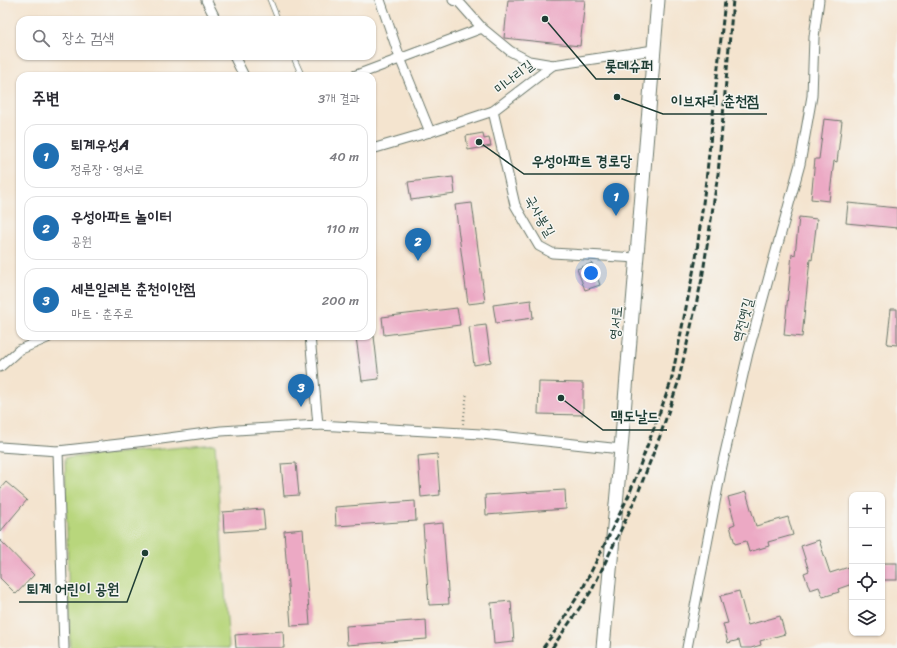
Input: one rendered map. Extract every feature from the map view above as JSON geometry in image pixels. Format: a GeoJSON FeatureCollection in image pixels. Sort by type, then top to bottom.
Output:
{"type":"FeatureCollection","features":[{"type":"Feature","properties":{"kind":"street"},"geometry":{"type":"LineString","coordinates":[[206,0],[214,16]]}},
{"type":"Feature","properties":{"kind":"street"},"geometry":{"type":"LineString","coordinates":[[380,0],[400,58],[430,132]]}},
{"type":"Feature","properties":{"kind":"street","name":"미나리길"},"geometry":{"type":"LineString","coordinates":[[453,0],[458,1],[482,28],[510,51],[529,61],[553,64],[654,50]]}},
{"type":"Feature","properties":{"kind":"street","name":"영서로"},"geometry":{"type":"LineString","coordinates":[[603,648],[622,449],[658,0]]}},
{"type":"Feature","properties":{"kind":"street","name":"역전옛길"},"geometry":{"type":"LineString","coordinates":[[687,648],[722,466],[748,353],[800,164],[812,96],[814,37],[818,0]]}},
{"type":"Feature","properties":{"kind":"street"},"geometry":{"type":"LineString","coordinates":[[364,72],[482,28]]}},
{"type":"Feature","properties":{"kind":"street"},"geometry":{"type":"LineString","coordinates":[[236,60],[242,72]]}},
{"type":"Feature","properties":{"kind":"street","name":"미나리길"},"geometry":{"type":"LineString","coordinates":[[493,111],[553,64]]}},
{"type":"Feature","properties":{"kind":"street"},"geometry":{"type":"LineString","coordinates":[[376,148],[493,111]]}},
{"type":"Feature","properties":{"kind":"street","name":"국사봉길"},"geometry":{"type":"LineString","coordinates":[[493,111],[515,205],[539,246],[552,253],[637,258]]}},
{"type":"Feature","properties":{"kind":"street"},"geometry":{"type":"LineString","coordinates":[[0,367],[19,350],[42,340]]}},
{"type":"Feature","properties":{"kind":"street"},"geometry":{"type":"LineString","coordinates":[[310,340],[318,425]]}},
{"type":"Feature","properties":{"kind":"street"},"geometry":{"type":"LineString","coordinates":[[0,447],[58,451],[146,442],[221,431],[318,425],[481,434],[622,449]]}},
{"type":"Feature","properties":{"kind":"street"},"geometry":{"type":"LineString","coordinates":[[58,451],[64,648]]}},
{"type":"Feature","properties":{"kind":"lane"},"geometry":{"type":"LineString","coordinates":[[270,0],[276,16]]}},
{"type":"Feature","properties":{"kind":"lane"},"geometry":{"type":"LineString","coordinates":[[296,60],[300,72]]}},
{"type":"Feature","properties":{"kind":"path"},"geometry":{"type":"LineString","coordinates":[[462,433],[467,393]]}},
{"type":"Feature","properties":{"kind":"green space"},"geometry":{"type":"Polygon","coordinates":[[[215,444],[229,648],[70,648],[65,458],[215,444]]]}},
{"type":"Feature","properties":{"kind":"building"},"geometry":{"type":"Polygon","coordinates":[[[508,0],[585,0],[580,46],[504,38],[508,0]]]}},
{"type":"Feature","properties":{"kind":"building"},"geometry":{"type":"Polygon","coordinates":[[[824,119],[842,121],[837,162],[834,161],[829,201],[811,199],[815,159],[819,159],[824,119]]]}},
{"type":"Feature","properties":{"kind":"building"},"geometry":{"type":"Polygon","coordinates":[[[483,133],[484,139],[489,138],[491,146],[468,150],[466,136],[483,133]]]}},
{"type":"Feature","properties":{"kind":"building"},"geometry":{"type":"Polygon","coordinates":[[[453,177],[455,194],[411,200],[408,182],[453,177]]]}},
{"type":"Feature","properties":{"kind":"building"},"geometry":{"type":"Polygon","coordinates":[[[472,203],[485,302],[468,304],[455,205],[472,203]]]}},
{"type":"Feature","properties":{"kind":"building"},"geometry":{"type":"Polygon","coordinates":[[[848,203],[897,208],[897,228],[846,223],[848,203]]]}},
{"type":"Feature","properties":{"kind":"building"},"geometry":{"type":"Polygon","coordinates":[[[799,217],[817,219],[812,260],[810,259],[802,337],[784,335],[792,254],[795,255],[799,217]]]}},
{"type":"Feature","properties":{"kind":"building"},"geometry":{"type":"Polygon","coordinates":[[[592,263],[600,285],[585,290],[577,269],[592,263]]]}},
{"type":"Feature","properties":{"kind":"building"},"geometry":{"type":"Polygon","coordinates":[[[531,300],[533,318],[496,323],[493,305],[531,300]]]}},
{"type":"Feature","properties":{"kind":"building"},"geometry":{"type":"Polygon","coordinates":[[[457,308],[460,325],[384,335],[382,317],[457,308]]]}},
{"type":"Feature","properties":{"kind":"building"},"geometry":{"type":"Polygon","coordinates":[[[891,309],[897,309],[897,345],[887,344],[891,309]]]}},
{"type":"Feature","properties":{"kind":"building"},"geometry":{"type":"Polygon","coordinates":[[[486,325],[491,362],[474,365],[469,327],[486,325]]]}},
{"type":"Feature","properties":{"kind":"building"},"geometry":{"type":"Polygon","coordinates":[[[356,340],[374,340],[379,379],[362,381],[356,340]]]}},
{"type":"Feature","properties":{"kind":"building"},"geometry":{"type":"Polygon","coordinates":[[[539,382],[583,383],[583,415],[538,414],[539,382]]]}},
{"type":"Feature","properties":{"kind":"building"},"geometry":{"type":"Polygon","coordinates":[[[437,454],[440,495],[421,497],[418,456],[437,454]]]}},
{"type":"Feature","properties":{"kind":"building"},"geometry":{"type":"Polygon","coordinates":[[[296,463],[299,495],[284,496],[281,464],[296,463]]]}},
{"type":"Feature","properties":{"kind":"building"},"geometry":{"type":"Polygon","coordinates":[[[6,482],[27,500],[0,532],[0,489],[6,482]]]}},
{"type":"Feature","properties":{"kind":"building"},"geometry":{"type":"Polygon","coordinates":[[[565,490],[566,509],[486,515],[485,495],[565,490]]]}},
{"type":"Feature","properties":{"kind":"building"},"geometry":{"type":"Polygon","coordinates":[[[746,492],[756,526],[788,517],[793,535],[768,542],[769,546],[749,552],[746,541],[735,544],[730,526],[735,524],[728,497],[746,492]]]}},
{"type":"Feature","properties":{"kind":"building"},"geometry":{"type":"Polygon","coordinates":[[[415,501],[416,521],[336,526],[335,507],[415,501]]]}},
{"type":"Feature","properties":{"kind":"building"},"geometry":{"type":"Polygon","coordinates":[[[263,509],[265,529],[224,532],[223,512],[263,509]]]}},
{"type":"Feature","properties":{"kind":"building"},"geometry":{"type":"Polygon","coordinates":[[[443,523],[449,604],[429,605],[423,525],[443,523]]]}},
{"type":"Feature","properties":{"kind":"building"},"geometry":{"type":"Polygon","coordinates":[[[303,529],[310,625],[291,626],[284,531],[303,529]]]}},
{"type":"Feature","properties":{"kind":"building"},"geometry":{"type":"Polygon","coordinates":[[[0,540],[34,575],[16,594],[0,578],[0,540]]]}},
{"type":"Feature","properties":{"kind":"building"},"geometry":{"type":"Polygon","coordinates":[[[819,540],[830,573],[849,567],[849,585],[838,589],[839,592],[823,597],[819,587],[810,590],[804,573],[809,571],[801,546],[819,540]]]}},
{"type":"Feature","properties":{"kind":"building"},"geometry":{"type":"Polygon","coordinates":[[[885,563],[897,563],[897,580],[885,580],[885,563]]]}},
{"type":"Feature","properties":{"kind":"building"},"geometry":{"type":"Polygon","coordinates":[[[739,591],[748,625],[780,616],[785,634],[760,641],[761,645],[751,648],[741,648],[739,640],[728,643],[723,624],[728,623],[720,596],[739,591]]]}},
{"type":"Feature","properties":{"kind":"building"},"geometry":{"type":"Polygon","coordinates":[[[511,601],[514,642],[494,644],[491,603],[511,601]]]}},
{"type":"Feature","properties":{"kind":"building"},"geometry":{"type":"Polygon","coordinates":[[[426,620],[427,639],[347,645],[346,626],[426,620]]]}},
{"type":"Feature","properties":{"kind":"building"},"geometry":{"type":"Polygon","coordinates":[[[283,631],[284,648],[236,648],[235,635],[283,631]]]}},
{"type":"Feature","properties":{"kind":"railway"},"geometry":{"type":"LineString","coordinates":[[543,648],[561,623],[584,586],[629,495],[671,382],[696,258],[707,172],[725,0]]}},
{"type":"Feature","properties":{"kind":"railway"},"geometry":{"type":"LineString","coordinates":[[552,648],[592,590],[636,498],[660,436],[678,383],[702,279],[718,174],[733,0]]}},
{"type":"Feature","properties":{"kind":"place","name":"롯데슈퍼"},"geometry":{"type":"Point","coordinates":[545,19]}},
{"type":"Feature","properties":{"kind":"place","name":"이브자리 춘천점"},"geometry":{"type":"Point","coordinates":[617,97]}},
{"type":"Feature","properties":{"kind":"place","name":"우성아파트 경로당"},"geometry":{"type":"Point","coordinates":[479,142]}},
{"type":"Feature","properties":{"kind":"place","name":"퇴계우성A"},"geometry":{"type":"Point","coordinates":[616,216]}},
{"type":"Feature","properties":{"kind":"place","name":"우성아파트 놀이터"},"geometry":{"type":"Point","coordinates":[418,261]}},
{"type":"Feature","properties":{"kind":"place","name":"맥도날드"},"geometry":{"type":"Point","coordinates":[561,398]}},
{"type":"Feature","properties":{"kind":"place","name":"세븐일레븐 춘천이안점"},"geometry":{"type":"Point","coordinates":[301,407]}},
{"type":"Feature","properties":{"kind":"place","name":"퇴계 어린이 공원"},"geometry":{"type":"Point","coordinates":[145,553]}}]}
